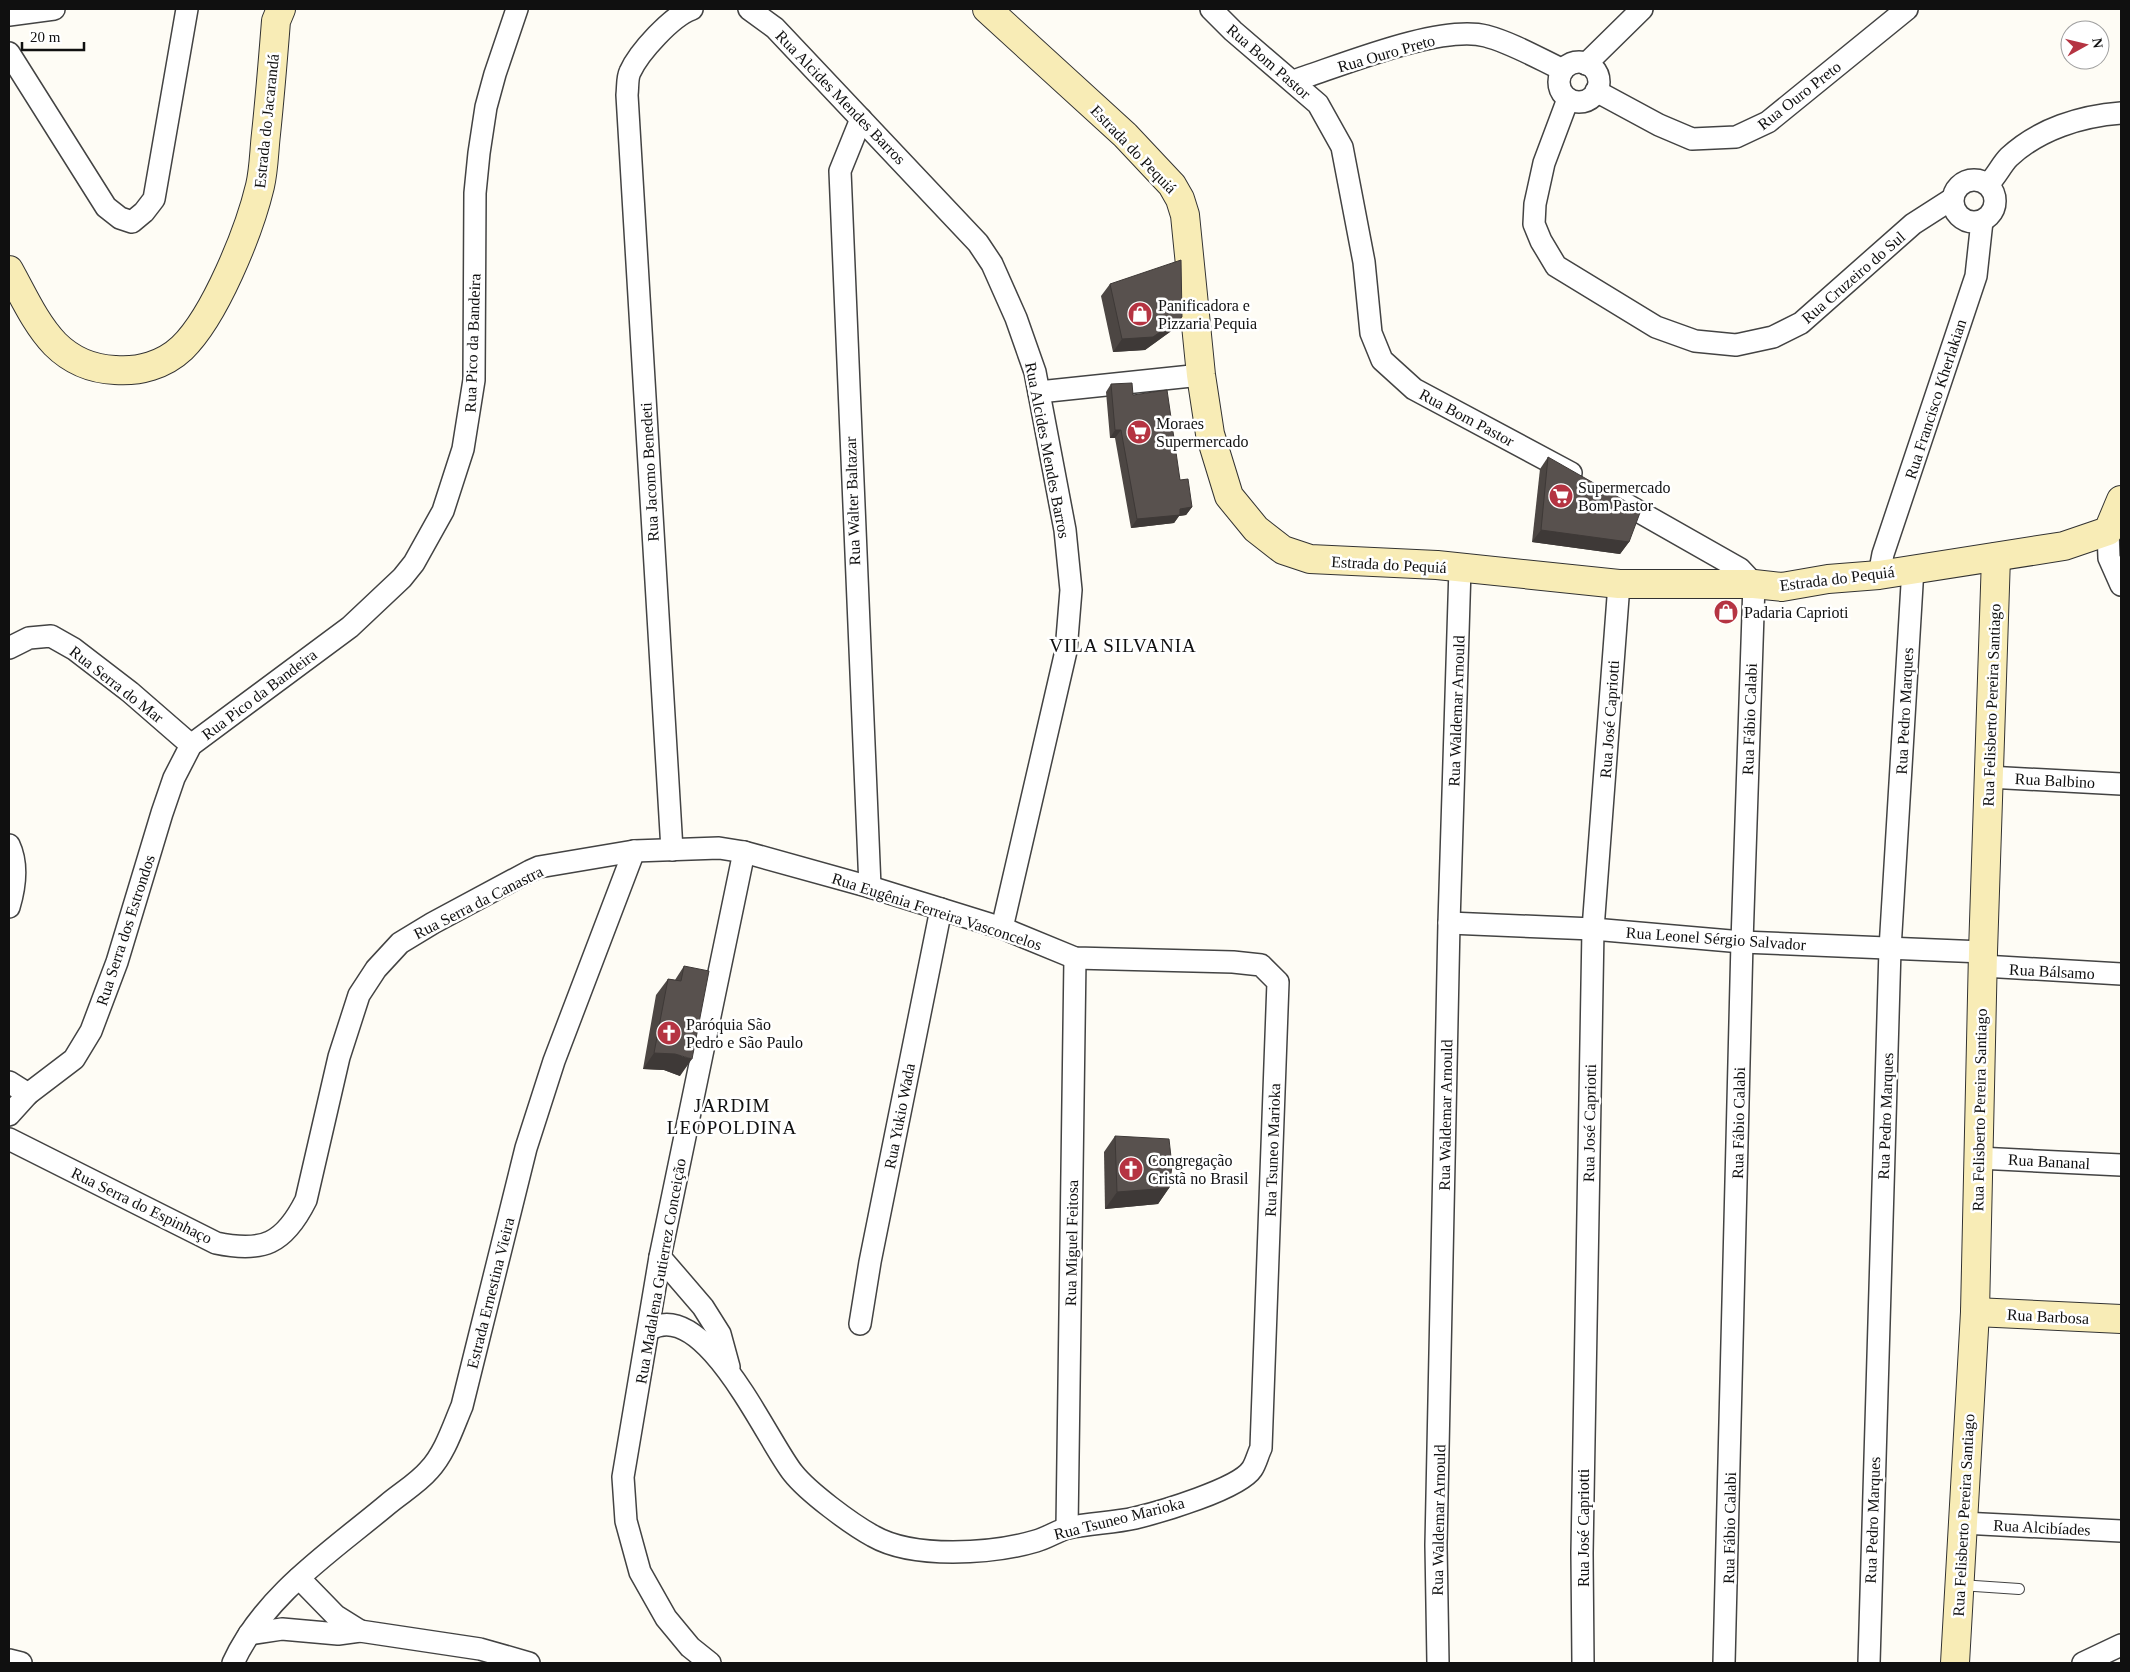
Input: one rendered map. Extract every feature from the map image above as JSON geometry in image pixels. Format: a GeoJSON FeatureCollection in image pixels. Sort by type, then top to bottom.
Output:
{"type":"FeatureCollection","features":[{"type":"Feature","properties":{"kind":"main road","name":"Estrada do Jacarandá"},"geometry":{"type":"LineString","coordinates":[[9,270],[37,322],[55,343],[70,356],[89,366],[125,371],[142,369],[164,361],[181,349],[209,309],[234,259],[251,218],[261,184],[276,21],[281,9]]}},
{"type":"Feature","properties":{"kind":"main road","name":"Estrada do Pequiá"},"geometry":{"type":"LineString","coordinates":[[987,9],[1125,135],[1176,192],[1185,215],[1201,376],[1210,434],[1229,496],[1256,529],[1283,550],[1310,559],[1460,568],[1619,584],[1754,584],[1782,587],[1828,579],[1879,575],[1913,568],[2064,546],[2108,531]]}},
{"type":"Feature","properties":{"kind":"main road"},"geometry":{"type":"LineString","coordinates":[[2108,531],[2121,500]]}},
{"type":"Feature","properties":{"kind":"main road","name":"Rua Felisberto Pereira Santiago"},"geometry":{"type":"LineString","coordinates":[[1955,1663],[1975,1312],[1988,777],[1996,557]]}},
{"type":"Feature","properties":{"kind":"main road","name":"Rua Barbosa"},"geometry":{"type":"LineString","coordinates":[[1975,1312],[2121,1319]]}},
{"type":"Feature","properties":{"kind":"street"},"geometry":{"type":"LineString","coordinates":[[9,15],[54,9]]}},
{"type":"Feature","properties":{"kind":"street"},"geometry":{"type":"LineString","coordinates":[[9,53],[106,207],[120,218],[132,222],[144,212],[154,199],[187,9]]}},
{"type":"Feature","properties":{"kind":"street","name":"Rua Pico da Bandeira"},"geometry":{"type":"LineString","coordinates":[[191,745],[350,627],[402,578],[414,563],[443,511],[463,449],[470,416],[474,380],[476,193],[483,125],[501,51],[517,9]]}},
{"type":"Feature","properties":{"kind":"street","name":"Rua Jacomo Benedeti"},"geometry":{"type":"LineString","coordinates":[[672,850],[627,95],[629,74],[638,58],[669,26],[686,11],[692,9]]}},
{"type":"Feature","properties":{"kind":"street","name":"Rua Alcides Mendes Barros"},"geometry":{"type":"LineString","coordinates":[[749,9],[775,28],[978,243],[992,264],[1016,318],[1036,372],[1065,530],[1071,590],[1066,651],[1002,928]]}},
{"type":"Feature","properties":{"kind":"street","name":"Rua Bom Pastor"},"geometry":{"type":"LineString","coordinates":[[1210,9],[1318,104],[1342,147],[1364,262],[1372,333],[1382,360],[1414,390],[1593,485],[1740,569],[1754,584]]}},
{"type":"Feature","properties":{"kind":"street"},"geometry":{"type":"LineString","coordinates":[[1586,64],[1642,9]]}},
{"type":"Feature","properties":{"kind":"street","name":"Rua Ouro Preto"},"geometry":{"type":"LineString","coordinates":[[1596,91],[1659,125],[1692,139],[1736,137],[1768,122],[1907,9]]}},
{"type":"Feature","properties":{"kind":"street","name":"Rua Ouro Preto"},"geometry":{"type":"LineString","coordinates":[[1293,81],[1429,38],[1468,34],[1484,36],[1499,41],[1563,70]]}},
{"type":"Feature","properties":{"kind":"street"},"geometry":{"type":"LineString","coordinates":[[1573,63],[1586,64],[1596,72],[1598,78],[1596,91],[1587,100],[1574,101],[1568,98],[1560,88],[1560,76],[1563,70],[1573,63]]}},
{"type":"Feature","properties":{"kind":"street","name":"Rua Cruzeiro do Sul"},"geometry":{"type":"LineString","coordinates":[[1568,98],[1544,163],[1535,204],[1534,224],[1541,241],[1556,266],[1656,327],[1694,340],[1736,345],[1773,337],[1801,323],[1912,224],[1952,200]]}},
{"type":"Feature","properties":{"kind":"street"},"geometry":{"type":"LineString","coordinates":[[1988,184],[2010,156],[2049,131],[2097,115],[2121,113]]}},
{"type":"Feature","properties":{"kind":"street","name":"Rua Walter Baltazar"},"geometry":{"type":"LineString","coordinates":[[861,118],[840,171],[870,887]]}},
{"type":"Feature","properties":{"kind":"street"},"geometry":{"type":"LineString","coordinates":[[1969,179],[1988,184],[1992,190],[1995,204],[1988,217],[1982,221],[1967,221],[1961,218],[1956,213],[1952,200],[1957,187],[1969,179]]}},
{"type":"Feature","properties":{"kind":"street","name":"Rua Francisco Kherlakian"},"geometry":{"type":"LineString","coordinates":[[1879,575],[1883,554],[1976,276],[1982,221]]}},
{"type":"Feature","properties":{"kind":"street"},"geometry":{"type":"LineString","coordinates":[[1039,392],[1201,376]]}},
{"type":"Feature","properties":{"kind":"street"},"geometry":{"type":"LineString","coordinates":[[2108,531],[2109,558],[2121,584]]}},
{"type":"Feature","properties":{"kind":"street","name":"Rua Waldemar Arnould"},"geometry":{"type":"LineString","coordinates":[[1438,1663],[1436,1545],[1460,568]]}},
{"type":"Feature","properties":{"kind":"street","name":"Rua Pedro Marques"},"geometry":{"type":"LineString","coordinates":[[1869,1663],[1890,949],[1913,568]]}},
{"type":"Feature","properties":{"kind":"street","name":"Rua José Capriotti"},"geometry":{"type":"LineString","coordinates":[[1583,1663],[1582,1553],[1593,928],[1619,584]]}},
{"type":"Feature","properties":{"kind":"street","name":"Rua Fábio Calabi"},"geometry":{"type":"LineString","coordinates":[[1724,1663],[1742,942],[1754,584]]}},
{"type":"Feature","properties":{"kind":"street","name":"Rua Serra do Mar"},"geometry":{"type":"LineString","coordinates":[[9,648],[29,638],[51,636],[74,648],[130,692],[191,745]]}},
{"type":"Feature","properties":{"kind":"street","name":"Rua Serra dos Estrondos"},"geometry":{"type":"LineString","coordinates":[[28,1094],[74,1059],[91,1031],[117,962],[174,778],[191,745]]}},
{"type":"Feature","properties":{"kind":"street","name":"Rua Balbino"},"geometry":{"type":"LineString","coordinates":[[1988,777],[2121,784]]}},
{"type":"Feature","properties":{"kind":"street"},"geometry":{"type":"LineString","coordinates":[[9,845],[13,854],[16,872],[9,907]]}},
{"type":"Feature","properties":{"kind":"street","name":"Rua Eugênia Ferreira Vasconcelos"},"geometry":{"type":"LineString","coordinates":[[672,850],[719,848],[744,852],[870,887],[1002,928],[1075,958],[1233,962]]}},
{"type":"Feature","properties":{"kind":"street","name":"Rua Serra da Canastra"},"geometry":{"type":"LineString","coordinates":[[280,1238],[296,1219],[306,1200],[339,1057],[359,995],[376,969],[400,944],[433,923],[540,867],[634,851],[672,850]]}},
{"type":"Feature","properties":{"kind":"street","name":"Estrada Ernestina Vieira"},"geometry":{"type":"LineString","coordinates":[[233,1663],[259,1618],[299,1578],[429,1470],[447,1442],[462,1406],[532,1130],[554,1061],[634,851]]}},
{"type":"Feature","properties":{"kind":"street","name":"Rua Madalena Gutierrez Conceição"},"geometry":{"type":"LineString","coordinates":[[710,1663],[688,1655],[640,1572],[626,1521],[623,1477],[660,1257],[744,852]]}},
{"type":"Feature","properties":{"kind":"street","name":"Rua Yukio Wada"},"geometry":{"type":"LineString","coordinates":[[860,1324],[870,1262],[942,909]]}},
{"type":"Feature","properties":{"kind":"street","name":"Rua Leonel Sérgio Salvador"},"geometry":{"type":"LineString","coordinates":[[1450,923],[1593,928],[1742,942],[1890,949],[1983,959]]}},
{"type":"Feature","properties":{"kind":"street","name":"Rua Miguel Feitosa"},"geometry":{"type":"LineString","coordinates":[[1067,1528],[1075,958]]}},
{"type":"Feature","properties":{"kind":"street","name":"Rua Bálsamo"},"geometry":{"type":"LineString","coordinates":[[1983,959],[2121,974]]}},
{"type":"Feature","properties":{"kind":"street","name":"Rua Tsuneo Marioka"},"geometry":{"type":"LineString","coordinates":[[649,1330],[658,1324],[679,1326],[697,1338],[731,1372],[794,1474],[843,1517],[874,1538],[918,1551],[960,1553],[1003,1548],[1037,1541],[1067,1528],[1135,1518],[1209,1494],[1239,1481],[1252,1469],[1261,1448],[1278,982],[1260,966],[1233,962]]}},
{"type":"Feature","properties":{"kind":"street"},"geometry":{"type":"LineString","coordinates":[[9,1082],[28,1094],[9,1115]]}},
{"type":"Feature","properties":{"kind":"street","name":"Rua Serra do Espinhaço"},"geometry":{"type":"LineString","coordinates":[[9,1139],[216,1243],[233,1246],[259,1245],[280,1238]]}},
{"type":"Feature","properties":{"kind":"street","name":"Rua Bananal"},"geometry":{"type":"LineString","coordinates":[[1978,1158],[2121,1165]]}},
{"type":"Feature","properties":{"kind":"street","name":"Rua Tsuneo Marioka"},"geometry":{"type":"LineString","coordinates":[[660,1257],[703,1307],[720,1334],[731,1372]]}},
{"type":"Feature","properties":{"kind":"street","name":"Rua Alcibíades"},"geometry":{"type":"LineString","coordinates":[[1962,1523],[2121,1530]]}},
{"type":"Feature","properties":{"kind":"street"},"geometry":{"type":"LineString","coordinates":[[299,1578],[336,1616],[360,1631]]}},
{"type":"Feature","properties":{"kind":"street"},"geometry":{"type":"LineString","coordinates":[[249,1634],[282,1629],[338,1634],[360,1631],[480,1649],[529,1663]]}},
{"type":"Feature","properties":{"kind":"street"},"geometry":{"type":"LineString","coordinates":[[2083,1663],[2121,1645]]}},
{"type":"Feature","properties":{"kind":"street"},"geometry":{"type":"LineString","coordinates":[[9,1660],[21,1663]]}},
{"type":"Feature","properties":{"kind":"lane"},"geometry":{"type":"LineString","coordinates":[[1959,1584],[2019,1589]]}},
{"type":"Feature","properties":{"kind":"building"},"geometry":{"type":"Polygon","coordinates":[[[1181,260],[1182,317],[1153,337],[1122,339],[1110,284],[1181,260]]]}},
{"type":"Feature","properties":{"kind":"building"},"geometry":{"type":"Polygon","coordinates":[[[1132,383],[1133,395],[1167,390],[1180,480],[1188,479],[1192,507],[1180,509],[1180,515],[1137,519],[1121,430],[1115,430],[1111,384],[1132,383]]]}},
{"type":"Feature","properties":{"kind":"building","name":"Supermercado Bom Pastor"},"geometry":{"type":"Polygon","coordinates":[[[1548,457],[1641,510],[1629,542],[1541,530],[1548,457]]]}},
{"type":"Feature","properties":{"kind":"building","name":"Paróquia São Pedro e São Paulo"},"geometry":{"type":"Polygon","coordinates":[[[684,966],[709,971],[692,1059],[675,1054],[654,1053],[668,979],[681,981],[684,966]]]}},
{"type":"Feature","properties":{"kind":"building"},"geometry":{"type":"Polygon","coordinates":[[[1115,1136],[1169,1139],[1172,1166],[1169,1188],[1117,1192],[1115,1136]]]}},
{"type":"Feature","properties":{"kind":"place","name":"Panificadora e Pizzaria Pequia"},"geometry":{"type":"Point","coordinates":[1140,314]}},
{"type":"Feature","properties":{"kind":"place","name":"Moraes Supermercado"},"geometry":{"type":"Point","coordinates":[1139,432]}},
{"type":"Feature","properties":{"kind":"place","name":"Supermercado Bom Pastor"},"geometry":{"type":"Point","coordinates":[1561,496]}},
{"type":"Feature","properties":{"kind":"place","name":"Padaria Caprioti"},"geometry":{"type":"Point","coordinates":[1726,612]}},
{"type":"Feature","properties":{"kind":"place","name":"Paróquia São Pedro e São Paulo"},"geometry":{"type":"Point","coordinates":[669,1033]}},
{"type":"Feature","properties":{"kind":"place","name":"Congregação Cristã no Brasil"},"geometry":{"type":"Point","coordinates":[1131,1169]}},
{"type":"Feature","properties":{"kind":"district","name":"VILA SILVANIA"},"geometry":{"type":"Point","coordinates":[1123,645]}},
{"type":"Feature","properties":{"kind":"district","name":"JARDIM LEOPOLDINA"},"geometry":{"type":"Point","coordinates":[732,1116]}}]}
